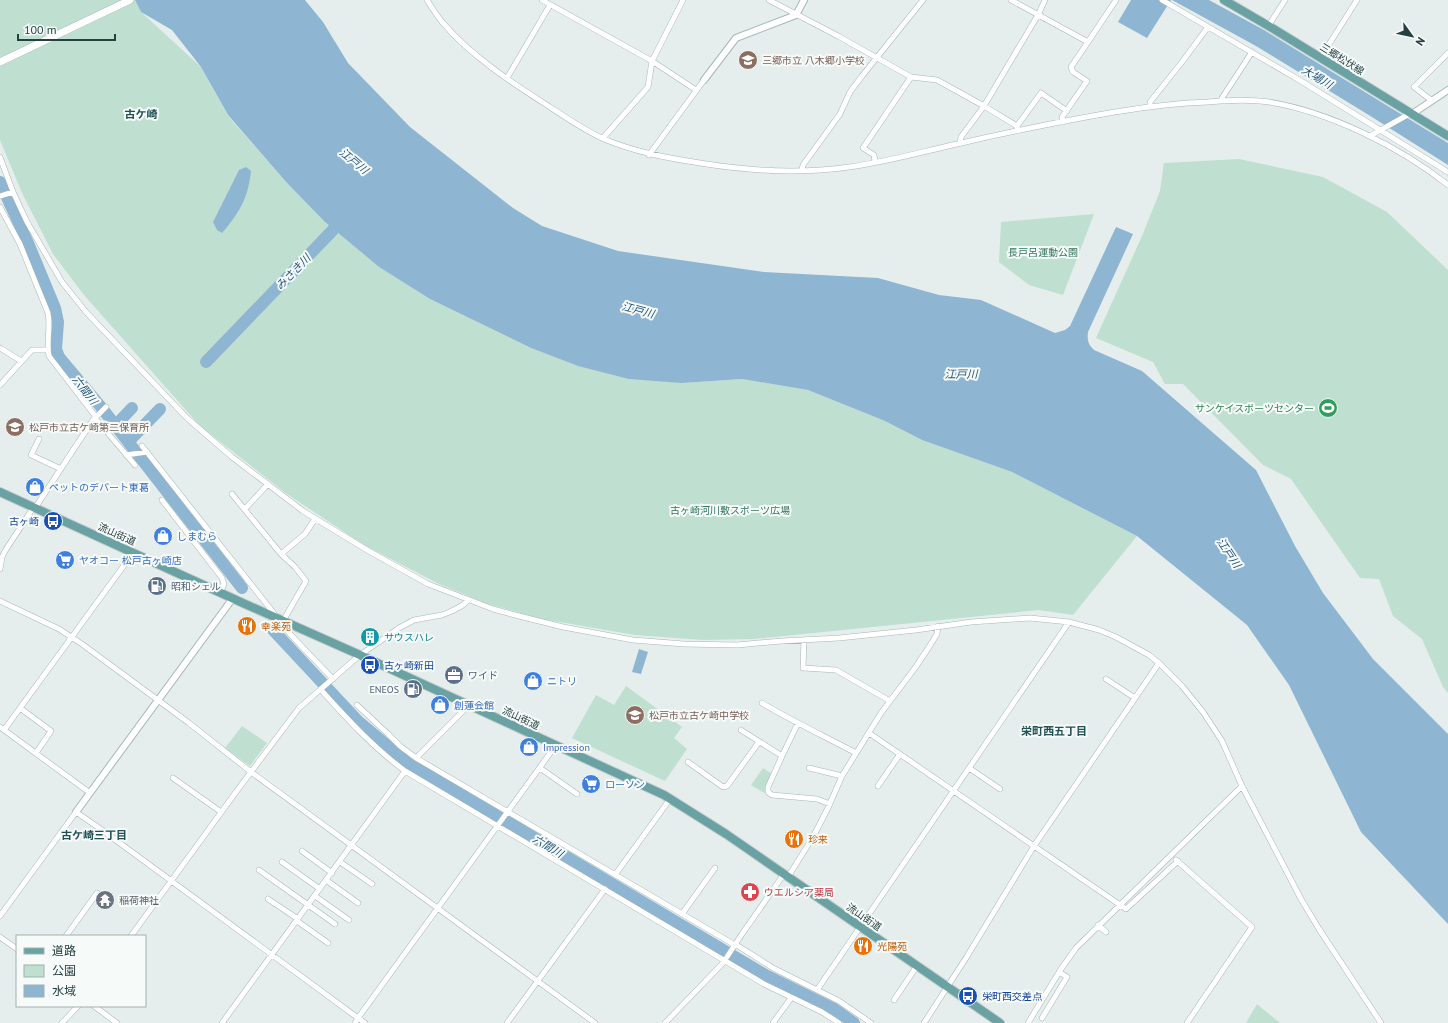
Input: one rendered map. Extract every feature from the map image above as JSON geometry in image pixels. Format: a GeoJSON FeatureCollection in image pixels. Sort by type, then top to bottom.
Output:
{"type":"FeatureCollection","features":[{"type":"Feature","properties":{"kind":"main road"},"geometry":{"type":"LineString","coordinates":[[0,62],[130,0]]}},
{"type":"Feature","properties":{"kind":"main road","name":"三郷松伏線"},"geometry":{"type":"LineString","coordinates":[[1224,0],[1269,25],[1409,114],[1448,136]]}},
{"type":"Feature","properties":{"kind":"main road","name":"流山街道"},"geometry":{"type":"LineString","coordinates":[[0,492],[653,789],[698,816],[1000,1023]]}},
{"type":"Feature","properties":{"kind":"street"},"geometry":{"type":"LineString","coordinates":[[427,0],[443,23],[450,30],[484,61],[507,78],[575,124],[603,138],[649,155],[734,168],[778,170],[836,169],[875,162],[1018,129],[1150,107],[1243,100],[1268,102],[1300,109],[1327,118],[1370,136],[1416,163],[1448,185]]}},
{"type":"Feature","properties":{"kind":"street"},"geometry":{"type":"LineString","coordinates":[[543,0],[652,60],[696,90]]}},
{"type":"Feature","properties":{"kind":"street"},"geometry":{"type":"LineString","coordinates":[[603,138],[646,91],[648,87],[652,60],[683,0]]}},
{"type":"Feature","properties":{"kind":"street"},"geometry":{"type":"LineString","coordinates":[[769,0],[838,36],[911,77],[937,80],[984,106],[1018,129]]}},
{"type":"Feature","properties":{"kind":"street"},"geometry":{"type":"LineString","coordinates":[[649,155],[736,38],[796,15],[804,0]]}},
{"type":"Feature","properties":{"kind":"street"},"geometry":{"type":"LineString","coordinates":[[802,170],[802,165],[840,114],[850,92],[923,0]]}},
{"type":"Feature","properties":{"kind":"street"},"geometry":{"type":"LineString","coordinates":[[1011,0],[1088,42]]}},
{"type":"Feature","properties":{"kind":"street"},"geometry":{"type":"LineString","coordinates":[[960,143],[961,138],[984,106],[1038,15],[1045,0]]}},
{"type":"Feature","properties":{"kind":"street"},"geometry":{"type":"LineString","coordinates":[[1063,122],[1062,117],[1087,81],[1073,72],[1072,67],[1116,0]]}},
{"type":"Feature","properties":{"kind":"street"},"geometry":{"type":"LineString","coordinates":[[1162,0],[1383,129],[1448,172]]}},
{"type":"Feature","properties":{"kind":"street"},"geometry":{"type":"LineString","coordinates":[[1269,25],[1285,0]]}},
{"type":"Feature","properties":{"kind":"street"},"geometry":{"type":"LineString","coordinates":[[1320,57],[1357,0]]}},
{"type":"Feature","properties":{"kind":"street"},"geometry":{"type":"LineString","coordinates":[[507,78],[550,5]]}},
{"type":"Feature","properties":{"kind":"street"},"geometry":{"type":"LineString","coordinates":[[1150,107],[1150,102],[1208,27]]}},
{"type":"Feature","properties":{"kind":"street"},"geometry":{"type":"LineString","coordinates":[[1222,101],[1222,98],[1252,52]]}},
{"type":"Feature","properties":{"kind":"street"},"geometry":{"type":"LineString","coordinates":[[1431,100],[1414,87],[1448,53]]}},
{"type":"Feature","properties":{"kind":"street"},"geometry":{"type":"LineString","coordinates":[[875,162],[874,155],[863,148],[911,77]]}},
{"type":"Feature","properties":{"kind":"street"},"geometry":{"type":"LineString","coordinates":[[1370,136],[1448,90]]}},
{"type":"Feature","properties":{"kind":"street"},"geometry":{"type":"LineString","coordinates":[[1018,129],[1041,93],[1067,111]]}},
{"type":"Feature","properties":{"kind":"street"},"geometry":{"type":"LineString","coordinates":[[0,158],[12,192],[30,228],[62,282],[86,312],[188,418],[227,453],[290,502],[315,519],[367,550],[428,584],[493,609],[595,634],[633,640],[684,644],[737,645],[839,638],[971,622],[1046,619],[1069,622],[1116,636],[1149,655],[1182,686],[1211,724],[1226,749],[1242,786],[1301,899],[1381,1023]]}},
{"type":"Feature","properties":{"kind":"street"},"geometry":{"type":"LineString","coordinates":[[0,196],[12,192]]}},
{"type":"Feature","properties":{"kind":"street"},"geometry":{"type":"LineString","coordinates":[[0,206],[23,250],[48,313],[50,319],[48,350],[52,362],[135,465]]}},
{"type":"Feature","properties":{"kind":"street"},"geometry":{"type":"LineString","coordinates":[[0,219],[6,218]]}},
{"type":"Feature","properties":{"kind":"street"},"geometry":{"type":"LineString","coordinates":[[0,348],[21,361]]}},
{"type":"Feature","properties":{"kind":"street"},"geometry":{"type":"LineString","coordinates":[[0,385],[32,350],[48,350]]}},
{"type":"Feature","properties":{"kind":"street"},"geometry":{"type":"LineString","coordinates":[[0,569],[5,551],[95,417],[106,407]]}},
{"type":"Feature","properties":{"kind":"street"},"geometry":{"type":"LineString","coordinates":[[39,439],[31,455],[61,469]]}},
{"type":"Feature","properties":{"kind":"street"},"geometry":{"type":"LineString","coordinates":[[142,446],[281,620],[290,634],[333,680]]}},
{"type":"Feature","properties":{"kind":"street"},"geometry":{"type":"LineString","coordinates":[[126,454],[147,452]]}},
{"type":"Feature","properties":{"kind":"street"},"geometry":{"type":"LineString","coordinates":[[245,509],[267,485]]}},
{"type":"Feature","properties":{"kind":"street"},"geometry":{"type":"LineString","coordinates":[[232,494],[281,554],[295,567],[306,581],[281,620]]}},
{"type":"Feature","properties":{"kind":"street"},"geometry":{"type":"LineString","coordinates":[[162,500],[222,578],[224,584],[220,593]]}},
{"type":"Feature","properties":{"kind":"street"},"geometry":{"type":"LineString","coordinates":[[281,554],[305,534],[315,519]]}},
{"type":"Feature","properties":{"kind":"street"},"geometry":{"type":"LineString","coordinates":[[90,792],[2,730],[20,708],[133,553]]}},
{"type":"Feature","properties":{"kind":"street"},"geometry":{"type":"LineString","coordinates":[[0,916],[233,598]]}},
{"type":"Feature","properties":{"kind":"street"},"geometry":{"type":"LineString","coordinates":[[132,935],[221,812],[302,705],[333,680],[360,655],[382,639],[414,620],[452,611],[463,605],[468,600]]}},
{"type":"Feature","properties":{"kind":"street"},"geometry":{"type":"LineString","coordinates":[[0,601],[59,629],[71,637],[158,700],[251,772],[595,1023]]}},
{"type":"Feature","properties":{"kind":"street"},"geometry":{"type":"LineString","coordinates":[[817,990],[1069,622]]}},
{"type":"Feature","properties":{"kind":"street"},"geometry":{"type":"LineString","coordinates":[[665,1023],[725,961],[734,945],[786,876],[813,837],[842,776],[890,701],[916,668],[937,634],[938,626]]}},
{"type":"Feature","properties":{"kind":"street"},"geometry":{"type":"LineString","coordinates":[[804,640],[803,668],[836,670],[890,701]]}},
{"type":"Feature","properties":{"kind":"street"},"geometry":{"type":"LineString","coordinates":[[924,1023],[948,987],[1034,846],[1159,663]]}},
{"type":"Feature","properties":{"kind":"street"},"geometry":{"type":"LineString","coordinates":[[1106,679],[1135,698]]}},
{"type":"Feature","properties":{"kind":"street"},"geometry":{"type":"LineString","coordinates":[[321,690],[376,747],[405,771],[764,984],[822,1012],[839,1023]]}},
{"type":"Feature","properties":{"kind":"street"},"geometry":{"type":"LineString","coordinates":[[762,703],[856,753]]}},
{"type":"Feature","properties":{"kind":"street"},"geometry":{"type":"LineString","coordinates":[[357,705],[400,746],[416,758],[773,968],[840,1001],[871,1023]]}},
{"type":"Feature","properties":{"kind":"street"},"geometry":{"type":"LineString","coordinates":[[416,758],[466,708],[467,705]]}},
{"type":"Feature","properties":{"kind":"street"},"geometry":{"type":"LineString","coordinates":[[20,708],[51,732],[36,753]]}},
{"type":"Feature","properties":{"kind":"street"},"geometry":{"type":"LineString","coordinates":[[798,723],[768,788],[768,792],[772,794],[817,799],[830,804]]}},
{"type":"Feature","properties":{"kind":"street"},"geometry":{"type":"LineString","coordinates":[[741,730],[782,756]]}},
{"type":"Feature","properties":{"kind":"street"},"geometry":{"type":"LineString","coordinates":[[869,733],[1126,909],[1178,861]]}},
{"type":"Feature","properties":{"kind":"street"},"geometry":{"type":"LineString","coordinates":[[688,762],[723,787],[727,786],[759,742]]}},
{"type":"Feature","properties":{"kind":"street"},"geometry":{"type":"LineString","coordinates":[[356,1021],[556,745]]}},
{"type":"Feature","properties":{"kind":"street"},"geometry":{"type":"LineString","coordinates":[[878,786],[900,754]]}},
{"type":"Feature","properties":{"kind":"street"},"geometry":{"type":"LineString","coordinates":[[540,768],[577,794]]}},
{"type":"Feature","properties":{"kind":"street"},"geometry":{"type":"LineString","coordinates":[[810,768],[842,776]]}},
{"type":"Feature","properties":{"kind":"street"},"geometry":{"type":"LineString","coordinates":[[969,768],[1000,789]]}},
{"type":"Feature","properties":{"kind":"street"},"geometry":{"type":"LineString","coordinates":[[222,1023],[405,771]]}},
{"type":"Feature","properties":{"kind":"street"},"geometry":{"type":"LineString","coordinates":[[173,778],[221,812]]}},
{"type":"Feature","properties":{"kind":"street"},"geometry":{"type":"LineString","coordinates":[[1028,1023],[1059,972],[1076,948],[1242,786]]}},
{"type":"Feature","properties":{"kind":"street"},"geometry":{"type":"LineString","coordinates":[[615,875],[670,799]]}},
{"type":"Feature","properties":{"kind":"street"},"geometry":{"type":"LineString","coordinates":[[76,812],[272,955],[356,1021],[365,1023]]}},
{"type":"Feature","properties":{"kind":"street"},"geometry":{"type":"LineString","coordinates":[[302,851],[332,873]]}},
{"type":"Feature","properties":{"kind":"street"},"geometry":{"type":"LineString","coordinates":[[1171,856],[1252,927],[1187,1023]]}},
{"type":"Feature","properties":{"kind":"street"},"geometry":{"type":"LineString","coordinates":[[282,862],[320,889]]}},
{"type":"Feature","properties":{"kind":"street"},"geometry":{"type":"LineString","coordinates":[[340,862],[372,884]]}},
{"type":"Feature","properties":{"kind":"street"},"geometry":{"type":"LineString","coordinates":[[682,914],[715,868]]}},
{"type":"Feature","properties":{"kind":"street"},"geometry":{"type":"LineString","coordinates":[[260,870],[335,924]]}},
{"type":"Feature","properties":{"kind":"street"},"geometry":{"type":"LineString","coordinates":[[326,880],[358,903]]}},
{"type":"Feature","properties":{"kind":"street"},"geometry":{"type":"LineString","coordinates":[[507,1023],[605,889]]}},
{"type":"Feature","properties":{"kind":"street"},"geometry":{"type":"LineString","coordinates":[[67,935],[97,893]]}},
{"type":"Feature","properties":{"kind":"street"},"geometry":{"type":"LineString","coordinates":[[315,896],[349,920]]}},
{"type":"Feature","properties":{"kind":"street"},"geometry":{"type":"LineString","coordinates":[[268,899],[328,943]]}},
{"type":"Feature","properties":{"kind":"street"},"geometry":{"type":"LineString","coordinates":[[1098,925],[1106,932]]}},
{"type":"Feature","properties":{"kind":"street"},"geometry":{"type":"LineString","coordinates":[[0,937],[16,948]]}},
{"type":"Feature","properties":{"kind":"street"},"geometry":{"type":"LineString","coordinates":[[894,1000],[917,966]]}},
{"type":"Feature","properties":{"kind":"street"},"geometry":{"type":"LineString","coordinates":[[1042,1018],[1067,977],[1059,972]]}},
{"type":"Feature","properties":{"kind":"street"},"geometry":{"type":"LineString","coordinates":[[898,995],[904,999]]}},
{"type":"Feature","properties":{"kind":"street"},"geometry":{"type":"LineString","coordinates":[[773,1023],[792,998]]}},
{"type":"Feature","properties":{"kind":"street"},"geometry":{"type":"LineString","coordinates":[[62,1023],[77,1007]]}},
{"type":"Feature","properties":{"kind":"street"},"geometry":{"type":"LineString","coordinates":[[95,1007],[118,1023]]}},
{"type":"Feature","properties":{"kind":"green space","name":"古ヶ崎河川敷スポーツ広場"},"geometry":{"type":"Polygon","coordinates":[[[0,0],[135,0],[141,12],[201,67],[228,116],[287,183],[325,222],[379,267],[430,299],[531,348],[578,366],[682,383],[742,379],[808,390],[885,421],[922,440],[1012,472],[1137,536],[1073,615],[1039,610],[754,639],[703,640],[635,635],[542,619],[488,604],[439,584],[364,545],[287,494],[200,426],[84,295],[53,254],[22,193],[0,140],[0,0]]]}},
{"type":"Feature","properties":{"kind":"green space","name":"サンケイスポーツセンター"},"geometry":{"type":"Polygon","coordinates":[[[1239,159],[1323,177],[1387,212],[1448,270],[1448,693],[1443,687],[1422,639],[1393,616],[1379,579],[1360,578],[1291,479],[1263,465],[1183,384],[1165,384],[1153,362],[1096,338],[1142,236],[1160,191],[1164,163],[1239,159]]]}},
{"type":"Feature","properties":{"kind":"green space","name":"長戸呂運動公園"},"geometry":{"type":"Polygon","coordinates":[[[1094,214],[1063,295],[1029,285],[999,262],[1001,222],[1094,214]]]}},
{"type":"Feature","properties":{"kind":"green space"},"geometry":{"type":"Polygon","coordinates":[[[626,686],[682,727],[674,738],[687,749],[665,781],[572,738],[596,695],[614,705],[626,686]]]}},
{"type":"Feature","properties":{"kind":"green space"},"geometry":{"type":"Polygon","coordinates":[[[242,726],[267,743],[250,766],[225,748],[242,726]]]}},
{"type":"Feature","properties":{"kind":"green space"},"geometry":{"type":"Polygon","coordinates":[[[763,768],[772,774],[767,782],[766,793],[768,795],[751,785],[763,768]]]}},
{"type":"Feature","properties":{"kind":"green space"},"geometry":{"type":"Polygon","coordinates":[[[1257,1004],[1280,1023],[1246,1023],[1257,1004]]]}},
{"type":"Feature","properties":{"kind":"water","name":"江戸川"},"geometry":{"type":"Polygon","coordinates":[[[135,0],[305,0],[323,22],[348,63],[410,127],[513,208],[542,226],[618,251],[764,272],[878,278],[939,295],[981,300],[1055,333],[1065,330],[1070,326],[1116,227],[1133,234],[1088,332],[1089,344],[1094,350],[1142,371],[1256,470],[1295,546],[1323,593],[1373,659],[1448,734],[1448,924],[1361,832],[1289,685],[1247,625],[1137,536],[1012,472],[922,440],[885,421],[808,390],[742,379],[682,383],[629,379],[578,366],[531,348],[430,299],[379,267],[325,222],[287,183],[228,115],[201,67],[172,30],[141,12],[135,0]]]}},
{"type":"Feature","properties":{"kind":"water"},"geometry":{"type":"Polygon","coordinates":[[[1131,0],[1171,0],[1147,38],[1118,22],[1131,0]]]}},
{"type":"Feature","properties":{"kind":"water","name":"大場川"},"geometry":{"type":"Polygon","coordinates":[[[1172,0],[1209,0],[1264,30],[1448,143],[1448,165],[1256,46],[1172,0]]]}},
{"type":"Feature","properties":{"kind":"water"},"geometry":{"type":"Polygon","coordinates":[[[246,167],[251,171],[248,189],[234,218],[222,233],[217,230],[213,222],[239,170],[246,167]]]}},
{"type":"Feature","properties":{"kind":"water"},"geometry":{"type":"Polygon","coordinates":[[[639,649],[648,652],[641,674],[632,672],[639,649]]]}},
{"type":"Feature","properties":{"kind":"waterway","name":"六間川"},"geometry":{"type":"LineString","coordinates":[[0,182],[28,243],[55,308],[58,322],[56,349],[59,357],[101,407],[242,588]]}},
{"type":"Feature","properties":{"kind":"waterway","name":"みさき川"},"geometry":{"type":"LineString","coordinates":[[206,362],[344,217]]}},
{"type":"Feature","properties":{"kind":"waterway"},"geometry":{"type":"LineString","coordinates":[[115,426],[132,408]]}},
{"type":"Feature","properties":{"kind":"waterway","name":"みさき川"},"geometry":{"type":"LineString","coordinates":[[128,442],[160,409]]}},
{"type":"Feature","properties":{"kind":"waterway","name":"六間川"},"geometry":{"type":"LineString","coordinates":[[273,630],[358,721],[408,763],[767,976],[834,1009],[854,1023]]}},
{"type":"Feature","properties":{"kind":"place","name":"三郷市立 八木郷小学校"},"geometry":{"type":"Point","coordinates":[748,60]}},
{"type":"Feature","properties":{"kind":"place","name":"サンケイスポーツセンター"},"geometry":{"type":"Point","coordinates":[1328,408]}},
{"type":"Feature","properties":{"kind":"place","name":"松戸市立古ケ崎第二保育所"},"geometry":{"type":"Point","coordinates":[15,427]}},
{"type":"Feature","properties":{"kind":"place","name":"ペットのデパート東葛"},"geometry":{"type":"Point","coordinates":[35,487]}},
{"type":"Feature","properties":{"kind":"place","name":"古ヶ崎"},"geometry":{"type":"Point","coordinates":[53,521]}},
{"type":"Feature","properties":{"kind":"place","name":"しまむら"},"geometry":{"type":"Point","coordinates":[163,536]}},
{"type":"Feature","properties":{"kind":"place","name":"ヤオコー 松戸古ヶ崎店"},"geometry":{"type":"Point","coordinates":[65,560]}},
{"type":"Feature","properties":{"kind":"place","name":"昭和シェル"},"geometry":{"type":"Point","coordinates":[157,586]}},
{"type":"Feature","properties":{"kind":"place","name":"幸楽苑"},"geometry":{"type":"Point","coordinates":[247,626]}},
{"type":"Feature","properties":{"kind":"place","name":"サウスハレ"},"geometry":{"type":"Point","coordinates":[370,637]}},
{"type":"Feature","properties":{"kind":"place","name":"古ヶ崎新田"},"geometry":{"type":"Point","coordinates":[370,665]}},
{"type":"Feature","properties":{"kind":"place","name":"ワイド"},"geometry":{"type":"Point","coordinates":[454,675]}},
{"type":"Feature","properties":{"kind":"place","name":"ニトリ"},"geometry":{"type":"Point","coordinates":[533,681]}},
{"type":"Feature","properties":{"kind":"place","name":"ENEOS"},"geometry":{"type":"Point","coordinates":[413,689]}},
{"type":"Feature","properties":{"kind":"place","name":"創蓮会館"},"geometry":{"type":"Point","coordinates":[440,705]}},
{"type":"Feature","properties":{"kind":"place","name":"松戸市立古ケ崎中学校"},"geometry":{"type":"Point","coordinates":[635,715]}},
{"type":"Feature","properties":{"kind":"place","name":"Impression"},"geometry":{"type":"Point","coordinates":[529,747]}},
{"type":"Feature","properties":{"kind":"place","name":"ローソン"},"geometry":{"type":"Point","coordinates":[591,784]}},
{"type":"Feature","properties":{"kind":"place","name":"珍来"},"geometry":{"type":"Point","coordinates":[794,839]}},
{"type":"Feature","properties":{"kind":"place","name":"ウエルシア薬局"},"geometry":{"type":"Point","coordinates":[750,892]}},
{"type":"Feature","properties":{"kind":"place","name":"稲荷神社"},"geometry":{"type":"Point","coordinates":[105,900]}},
{"type":"Feature","properties":{"kind":"place","name":"光陽苑"},"geometry":{"type":"Point","coordinates":[863,946]}},
{"type":"Feature","properties":{"kind":"place","name":"栄町西交差点"},"geometry":{"type":"Point","coordinates":[968,996]}},
{"type":"Feature","properties":{"kind":"district","name":"古ケ崎"},"geometry":{"type":"Point","coordinates":[141,114]}},
{"type":"Feature","properties":{"kind":"district","name":"栄町西五丁目"},"geometry":{"type":"Point","coordinates":[1054,731]}},
{"type":"Feature","properties":{"kind":"district","name":"古ケ崎三丁目"},"geometry":{"type":"Point","coordinates":[94,835]}}]}
